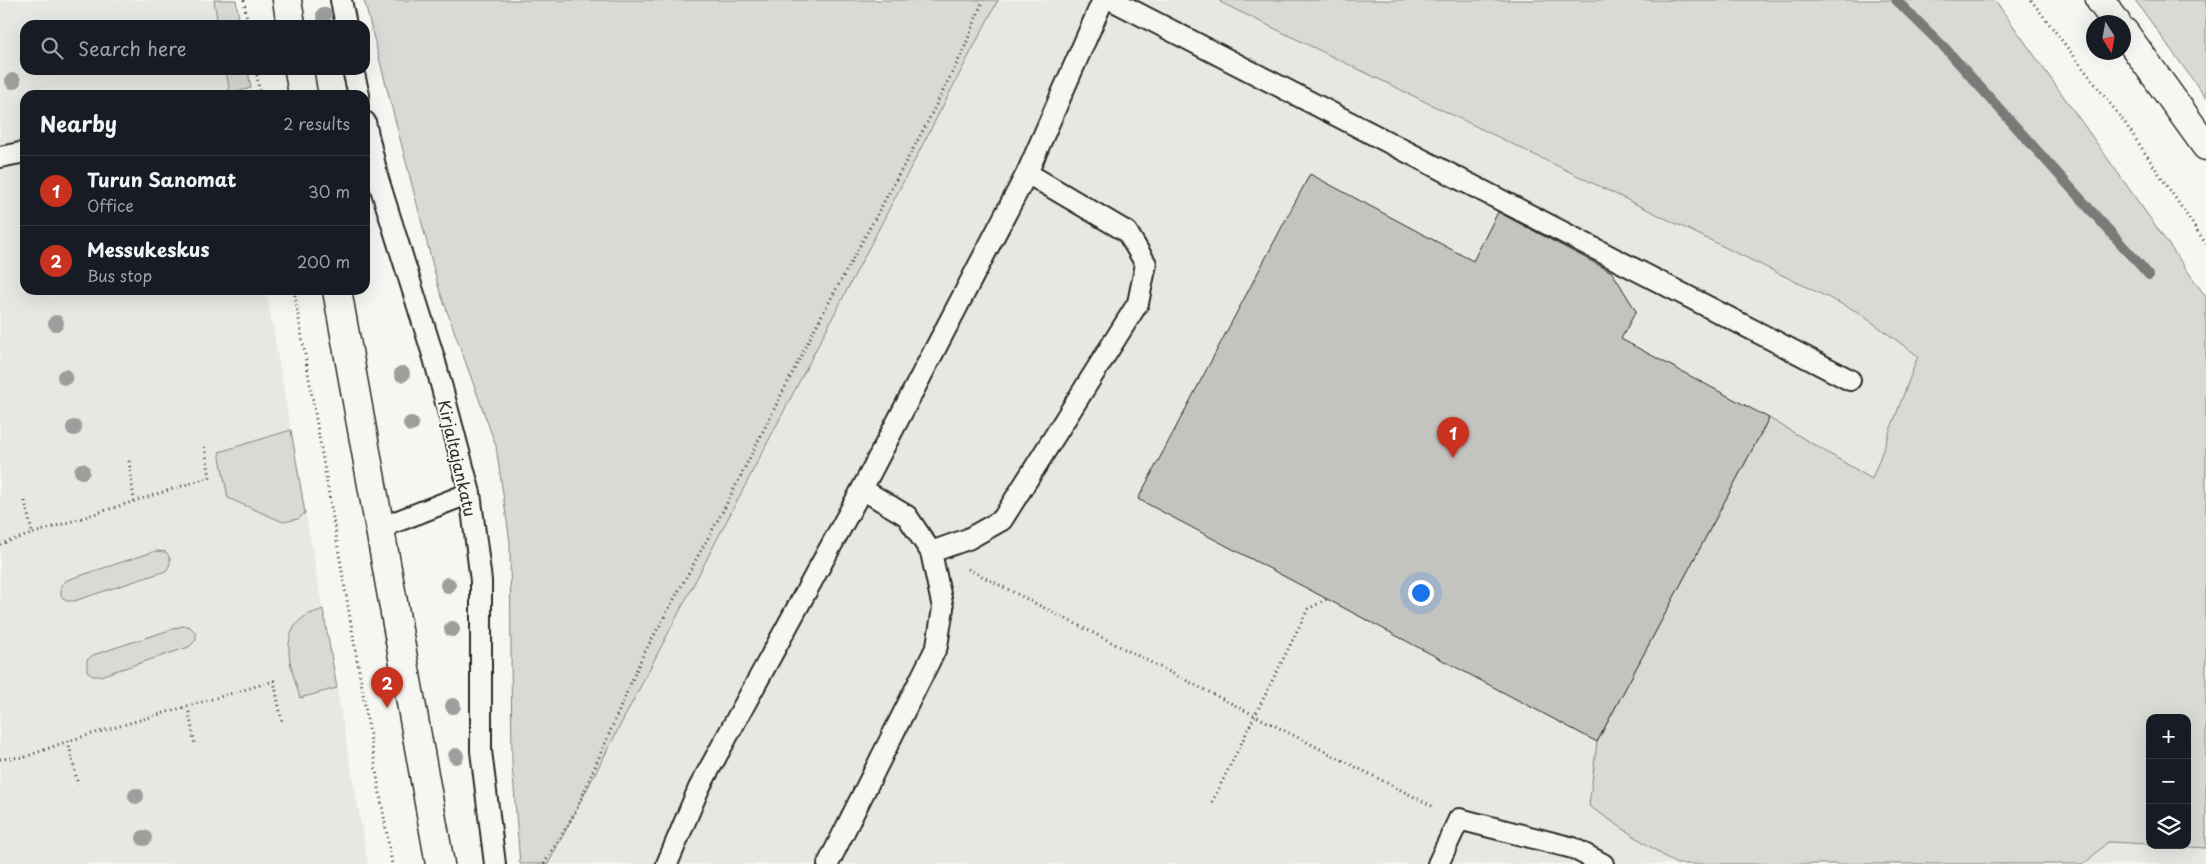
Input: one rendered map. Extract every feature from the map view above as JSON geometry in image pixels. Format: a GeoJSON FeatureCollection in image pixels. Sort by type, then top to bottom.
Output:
{"type":"FeatureCollection","features":[{"type":"Feature","properties":{"kind":"street"},"geometry":{"type":"LineString","coordinates":[[287,0],[290,20]]}},
{"type":"Feature","properties":{"kind":"street"},"geometry":{"type":"LineString","coordinates":[[2100,0],[2111,15]]}},
{"type":"Feature","properties":{"kind":"street"},"geometry":{"type":"LineString","coordinates":[[2131,42],[2206,146]]}},
{"type":"Feature","properties":{"kind":"street"},"geometry":{"type":"LineString","coordinates":[[300,75],[302,90]]}},
{"type":"Feature","properties":{"kind":"street"},"geometry":{"type":"LineString","coordinates":[[338,295],[440,864]]}},
{"type":"Feature","properties":{"kind":"lane"},"geometry":{"type":"LineString","coordinates":[[341,0],[345,20]]}},
{"type":"Feature","properties":{"kind":"lane"},"geometry":{"type":"LineString","coordinates":[[667,864],[699,788],[862,489],[1027,173],[1103,0]]}},
{"type":"Feature","properties":{"kind":"lane"},"geometry":{"type":"LineString","coordinates":[[1112,0],[1850,380]]}},
{"type":"Feature","properties":{"kind":"lane"},"geometry":{"type":"LineString","coordinates":[[355,75],[358,90]]}},
{"type":"Feature","properties":{"kind":"lane","name":"Kirjaltajankatu"},"geometry":{"type":"LineString","coordinates":[[370,144],[378,179],[434,358],[470,493],[481,581],[482,751],[495,864]]}},
{"type":"Feature","properties":{"kind":"lane"},"geometry":{"type":"LineString","coordinates":[[0,157],[20,153]]}},
{"type":"Feature","properties":{"kind":"lane"},"geometry":{"type":"LineString","coordinates":[[931,552],[968,539],[1002,520],[1138,304],[1146,264],[1127,232],[1027,173]]}},
{"type":"Feature","properties":{"kind":"lane"},"geometry":{"type":"LineString","coordinates":[[828,864],[938,646],[943,608],[931,552],[907,516],[862,489]]}},
{"type":"Feature","properties":{"kind":"lane"},"geometry":{"type":"LineString","coordinates":[[380,528],[470,493]]}},
{"type":"Feature","properties":{"kind":"lane"},"geometry":{"type":"LineString","coordinates":[[1438,864],[1459,819],[1573,848],[1603,864]]}},
{"type":"Feature","properties":{"kind":"path"},"geometry":{"type":"LineString","coordinates":[[244,0],[247,20]]}},
{"type":"Feature","properties":{"kind":"path"},"geometry":{"type":"LineString","coordinates":[[544,864],[576,811],[642,656],[724,509],[816,326],[926,125],[964,49],[983,0]]}},
{"type":"Feature","properties":{"kind":"path"},"geometry":{"type":"LineString","coordinates":[[2031,0],[2125,123],[2206,244]]}},
{"type":"Feature","properties":{"kind":"path"},"geometry":{"type":"LineString","coordinates":[[257,75],[259,90]]}},
{"type":"Feature","properties":{"kind":"path"},"geometry":{"type":"LineString","coordinates":[[295,295],[392,864]]}},
{"type":"Feature","properties":{"kind":"path"},"geometry":{"type":"LineString","coordinates":[[0,544],[210,477],[204,442]]}},
{"type":"Feature","properties":{"kind":"path"},"geometry":{"type":"LineString","coordinates":[[129,461],[134,500]]}},
{"type":"Feature","properties":{"kind":"path"},"geometry":{"type":"LineString","coordinates":[[25,501],[32,533]]}},
{"type":"Feature","properties":{"kind":"path"},"geometry":{"type":"LineString","coordinates":[[931,552],[986,577],[1254,716],[1459,819]]}},
{"type":"Feature","properties":{"kind":"path"},"geometry":{"type":"LineString","coordinates":[[1212,802],[1308,609],[1327,599]]}},
{"type":"Feature","properties":{"kind":"path"},"geometry":{"type":"LineString","coordinates":[[0,759],[25,757],[68,741],[274,681],[282,722]]}},
{"type":"Feature","properties":{"kind":"path"},"geometry":{"type":"LineString","coordinates":[[188,707],[195,745]]}},
{"type":"Feature","properties":{"kind":"path"},"geometry":{"type":"LineString","coordinates":[[68,741],[78,785]]}},
{"type":"Feature","properties":{"kind":"shaded area"},"geometry":{"type":"Polygon","coordinates":[[[0,0],[214,0],[217,20],[20,20],[20,75],[227,75],[229,90],[20,90],[20,295],[267,295],[368,864],[0,864],[0,0]]]}},
{"type":"Feature","properties":{"kind":"shaded area"},"geometry":{"type":"Polygon","coordinates":[[[214,0],[236,0],[239,20],[217,20],[214,0]]]}},
{"type":"Feature","properties":{"kind":"shaded area"},"geometry":{"type":"Polygon","coordinates":[[[364,0],[998,0],[548,864],[520,864],[512,763],[510,542],[496,446],[439,289],[364,0]]]}},
{"type":"Feature","properties":{"kind":"shaded area"},"geometry":{"type":"Polygon","coordinates":[[[998,0],[1220,0],[1220,2],[1858,312],[2206,297],[2206,864],[548,864],[998,0]]]}},
{"type":"Feature","properties":{"kind":"shaded area"},"geometry":{"type":"Polygon","coordinates":[[[1220,0],[1995,0],[2206,297],[2206,848],[2191,847],[2191,714],[2146,714],[2146,844],[2108,842],[2084,864],[1676,864],[1589,806],[1597,742],[1769,418],[1872,479],[1918,356],[1858,312],[1220,2],[1220,0]]]}},
{"type":"Feature","properties":{"kind":"shaded area"},"geometry":{"type":"Polygon","coordinates":[[[2135,0],[2206,0],[2206,98],[2135,0]]]}},
{"type":"Feature","properties":{"kind":"shaded area"},"geometry":{"type":"Polygon","coordinates":[[[227,75],[249,75],[251,88],[229,90],[227,75]]]}},
{"type":"Feature","properties":{"kind":"shaded area"},"geometry":{"type":"Polygon","coordinates":[[[291,430],[305,513],[298,519],[283,522],[228,498],[219,452],[291,430]]]}},
{"type":"Feature","properties":{"kind":"shaded area"},"geometry":{"type":"Polygon","coordinates":[[[156,551],[166,552],[170,559],[170,564],[166,571],[74,601],[66,601],[61,596],[61,585],[67,580],[156,551]]]}},
{"type":"Feature","properties":{"kind":"shaded area"},"geometry":{"type":"Polygon","coordinates":[[[323,609],[337,688],[300,698],[289,655],[291,634],[304,617],[323,609]]]}},
{"type":"Feature","properties":{"kind":"shaded area"},"geometry":{"type":"Polygon","coordinates":[[[182,626],[189,626],[196,633],[196,640],[189,647],[100,676],[93,676],[87,671],[87,660],[93,655],[182,626]]]}},
{"type":"Feature","properties":{"kind":"building"},"geometry":{"type":"Polygon","coordinates":[[[1310,174],[1473,261],[1498,212],[1612,272],[1636,311],[1621,339],[1769,418],[1597,742],[1138,499],[1310,174]]]}},
{"type":"Feature","properties":{"kind":"waterway"},"geometry":{"type":"LineString","coordinates":[[1896,0],[1945,48],[2149,275]]}},
{"type":"Feature","properties":{"kind":"place","name":"Turun Sanomat"},"geometry":{"type":"Point","coordinates":[1453,458]}},
{"type":"Feature","properties":{"kind":"place","name":"Messukeskus"},"geometry":{"type":"Point","coordinates":[387,708]}}]}
